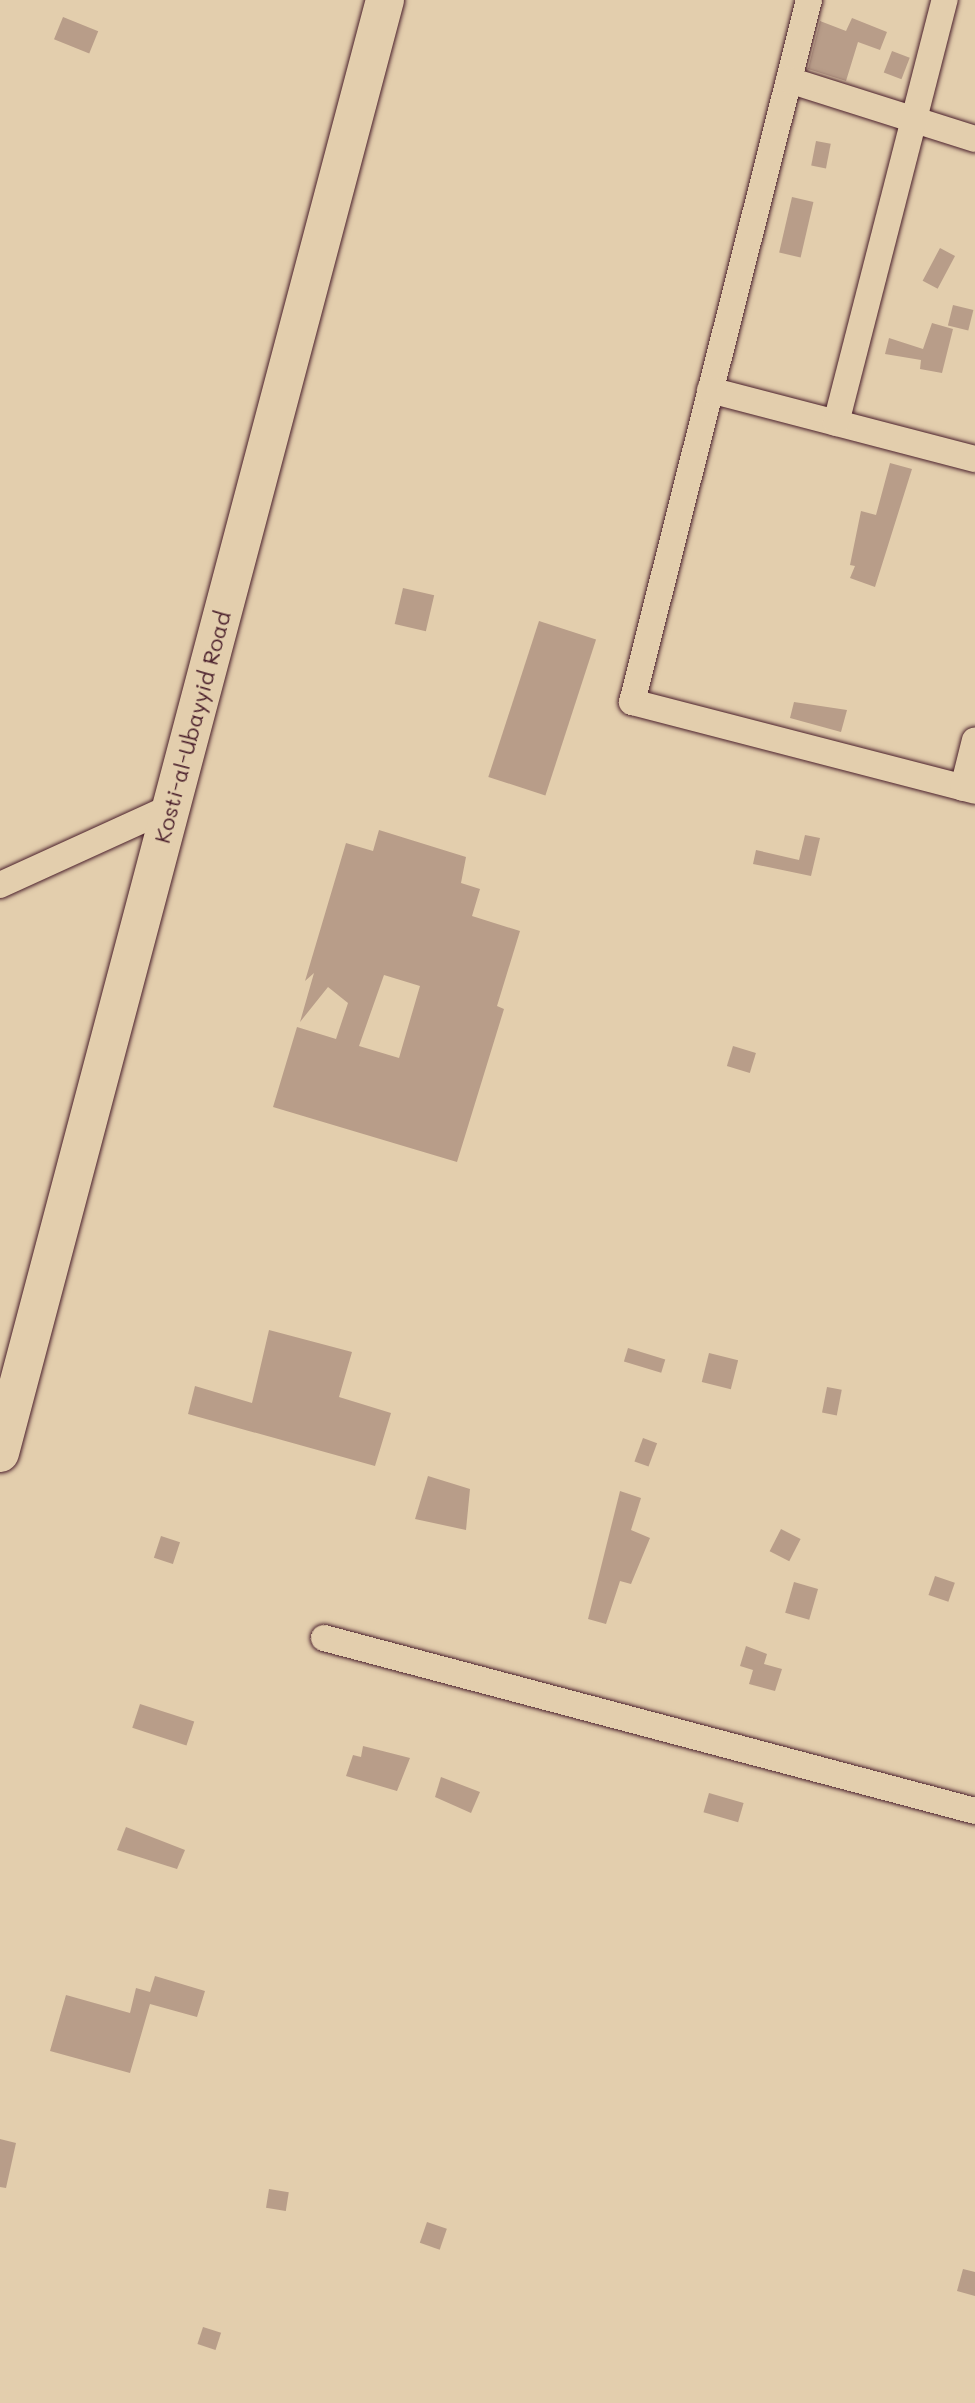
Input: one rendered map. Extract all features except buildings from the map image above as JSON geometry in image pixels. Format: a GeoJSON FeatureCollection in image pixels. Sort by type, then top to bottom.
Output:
{"type":"FeatureCollection","features":[{"type":"Feature","properties":{"kind":"highway","name":"Kosti-al-Ubayyid Road"},"geometry":{"type":"LineString","coordinates":[[0,1453],[385,0]]}},
{"type":"Feature","properties":{"kind":"street"},"geometry":{"type":"LineString","coordinates":[[809,0],[632,702],[969,789],[975,740]]}},
{"type":"Feature","properties":{"kind":"street"},"geometry":{"type":"LineString","coordinates":[[836,423],[945,0]]}},
{"type":"Feature","properties":{"kind":"street"},"geometry":{"type":"LineString","coordinates":[[789,80],[975,139]]}},
{"type":"Feature","properties":{"kind":"street"},"geometry":{"type":"LineString","coordinates":[[710,390],[975,459]]}},
{"type":"Feature","properties":{"kind":"street"},"geometry":{"type":"LineString","coordinates":[[0,885],[171,807]]}},
{"type":"Feature","properties":{"kind":"street"},"geometry":{"type":"LineString","coordinates":[[324,1638],[975,1811]]}}]}
